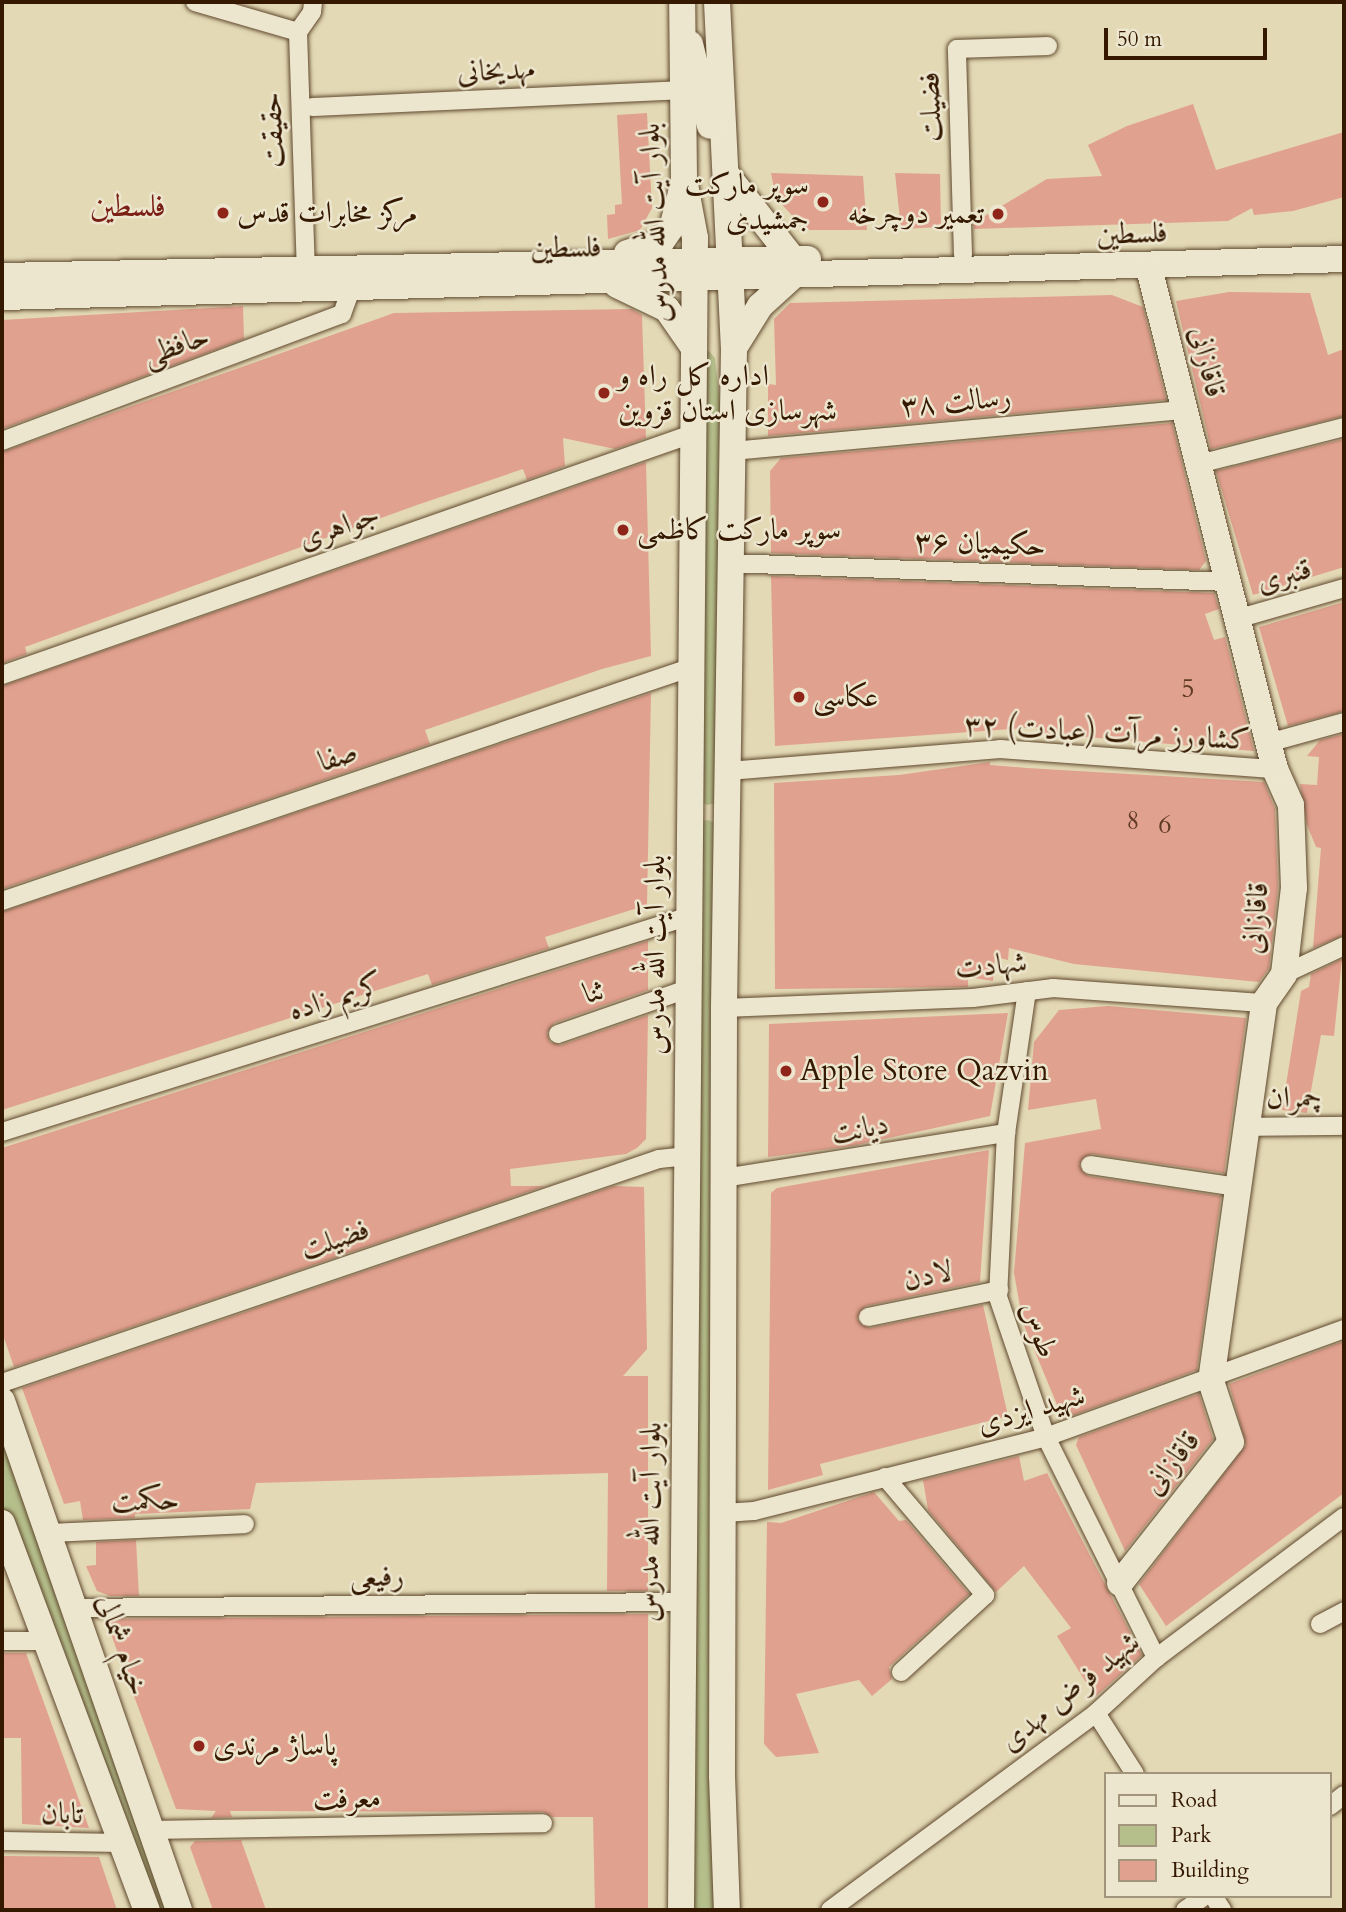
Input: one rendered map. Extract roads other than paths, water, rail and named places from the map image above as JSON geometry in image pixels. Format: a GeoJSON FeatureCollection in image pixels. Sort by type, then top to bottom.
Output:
{"type":"FeatureCollection","features":[{"type":"Feature","properties":{"kind":"main road"},"geometry":{"type":"LineString","coordinates":[[708,2],[701,8],[685,9],[712,136],[713,275],[730,493]]}},
{"type":"Feature","properties":{"kind":"main road","name":"بلوار آیت الله مدرس"},"geometry":{"type":"LineString","coordinates":[[681,1910],[681,1602],[688,1156],[687,917],[694,348],[713,275],[727,174],[717,2]]}},
{"type":"Feature","properties":{"kind":"main road","name":"بلوار آیت الله مدرس"},"geometry":{"type":"LineString","coordinates":[[685,9],[682,90],[684,179],[734,348],[723,1007],[723,1828],[727,1910]]}},
{"type":"Feature","properties":{"kind":"main road"},"geometry":{"type":"LineString","coordinates":[[727,174],[793,267],[760,306],[734,348]]}},
{"type":"Feature","properties":{"kind":"main road"},"geometry":{"type":"LineString","coordinates":[[604,271],[661,242],[673,225],[684,179]]}},
{"type":"Feature","properties":{"kind":"main road","name":"فلسطین"},"geometry":{"type":"LineString","coordinates":[[2,276],[306,268],[604,271],[713,275],[963,256],[1154,254],[1258,260]]}},
{"type":"Feature","properties":{"kind":"main road","name":"فلسطین"},"geometry":{"type":"LineString","coordinates":[[793,267],[1149,268],[1258,260],[1344,259]]}},
{"type":"Feature","properties":{"kind":"main road","name":"قاقازانی"},"geometry":{"type":"LineString","coordinates":[[1120,1583],[1231,1443],[1211,1381],[1244,1127],[1264,1003],[1284,974],[1294,888],[1291,805],[1275,769],[1268,743],[1240,618],[1149,268]]}},
{"type":"Feature","properties":{"kind":"main road"},"geometry":{"type":"LineString","coordinates":[[604,271],[667,309],[694,348]]}},
{"type":"Feature","properties":{"kind":"main road","name":"فلسطین"},"geometry":{"type":"LineString","coordinates":[[2,297],[352,286],[604,271]]}},
{"type":"Feature","properties":{"kind":"main road"},"geometry":{"type":"LineString","coordinates":[[690,796],[707,806],[727,802]]}},
{"type":"Feature","properties":{"kind":"main road"},"geometry":{"type":"LineString","coordinates":[[689,824],[708,820],[727,828]]}},
{"type":"Feature","properties":{"kind":"main road","name":"خیام شمالی"},"geometry":{"type":"LineString","coordinates":[[2,1401],[179,1910]]}},
{"type":"Feature","properties":{"kind":"main road"},"geometry":{"type":"LineString","coordinates":[[684,1476],[701,1447],[713,1448],[723,1463]]}},
{"type":"Feature","properties":{"kind":"main road"},"geometry":{"type":"LineString","coordinates":[[2,1523],[147,1910]]}},
{"type":"Feature","properties":{"kind":"main road","name":"بلوار آیت الله مدرس"},"geometry":{"type":"LineString","coordinates":[[723,1828],[736,1910]]}},
{"type":"Feature","properties":{"kind":"street"},"geometry":{"type":"LineString","coordinates":[[195,2],[298,32],[313,12],[313,2]]}},
{"type":"Feature","properties":{"kind":"street","name":"حقیقت"},"geometry":{"type":"LineString","coordinates":[[298,32],[306,268]]}},
{"type":"Feature","properties":{"kind":"street","name":"فضیلت"},"geometry":{"type":"LineString","coordinates":[[963,256],[957,49],[1048,46]]}},
{"type":"Feature","properties":{"kind":"street","name":"مهدیخانی"},"geometry":{"type":"LineString","coordinates":[[312,107],[682,90]]}},
{"type":"Feature","properties":{"kind":"street","name":"حافظی"},"geometry":{"type":"LineString","coordinates":[[2,441],[342,314],[352,286]]}},
{"type":"Feature","properties":{"kind":"street","name":"۳۸ رسالت"},"geometry":{"type":"LineString","coordinates":[[732,451],[1185,410]]}},
{"type":"Feature","properties":{"kind":"street"},"geometry":{"type":"LineString","coordinates":[[1199,464],[1344,427]]}},
{"type":"Feature","properties":{"kind":"street","name":"جواهری"},"geometry":{"type":"LineString","coordinates":[[2,675],[695,433]]}},
{"type":"Feature","properties":{"kind":"street","name":"۳۶ حکیمیان"},"geometry":{"type":"LineString","coordinates":[[729,563],[1229,582]]}},
{"type":"Feature","properties":{"kind":"street","name":"قنبری"},"geometry":{"type":"LineString","coordinates":[[1240,618],[1344,589]]}},
{"type":"Feature","properties":{"kind":"street","name":"صفا"},"geometry":{"type":"LineString","coordinates":[[2,901],[692,667]]}},
{"type":"Feature","properties":{"kind":"street"},"geometry":{"type":"LineString","coordinates":[[1268,743],[1344,722]]}},
{"type":"Feature","properties":{"kind":"street","name":"۳۲ کشاورز مرآت (عبادت)"},"geometry":{"type":"LineString","coordinates":[[727,771],[1000,749],[1275,769]]}},
{"type":"Feature","properties":{"kind":"street","name":"کریم زاده"},"geometry":{"type":"LineString","coordinates":[[2,1132],[687,917]]}},
{"type":"Feature","properties":{"kind":"street"},"geometry":{"type":"LineString","coordinates":[[1284,974],[1344,946]]}},
{"type":"Feature","properties":{"kind":"street","name":"شهادت"},"geometry":{"type":"LineString","coordinates":[[723,1007],[973,998],[1053,988],[1264,1003]]}},
{"type":"Feature","properties":{"kind":"street","name":"ثنا"},"geometry":{"type":"LineString","coordinates":[[558,1034],[687,989]]}},
{"type":"Feature","properties":{"kind":"street","name":"طوس"},"geometry":{"type":"LineString","coordinates":[[1027,991],[1006,1133],[999,1290],[1046,1437],[1156,1658]]}},
{"type":"Feature","properties":{"kind":"street","name":"چمران"},"geometry":{"type":"LineString","coordinates":[[1244,1127],[1344,1126]]}},
{"type":"Feature","properties":{"kind":"street","name":"دیانت"},"geometry":{"type":"LineString","coordinates":[[724,1178],[1006,1133]]}},
{"type":"Feature","properties":{"kind":"street","name":"فضیلت"},"geometry":{"type":"LineString","coordinates":[[2,1382],[659,1159],[688,1156]]}},
{"type":"Feature","properties":{"kind":"street"},"geometry":{"type":"LineString","coordinates":[[1090,1165],[1238,1187]]}},
{"type":"Feature","properties":{"kind":"street","name":"لادن"},"geometry":{"type":"LineString","coordinates":[[868,1317],[999,1290]]}},
{"type":"Feature","properties":{"kind":"street","name":"شهید ایزدی"},"geometry":{"type":"LineString","coordinates":[[724,1513],[754,1511],[1046,1437],[1211,1381],[1270,1354],[1344,1329]]}},
{"type":"Feature","properties":{"kind":"street"},"geometry":{"type":"LineString","coordinates":[[885,1477],[985,1595],[901,1672]]}},
{"type":"Feature","properties":{"kind":"street","name":"شهید فرض مهدی"},"geometry":{"type":"LineString","coordinates":[[830,1910],[1096,1713],[1156,1658],[1344,1517]]}},
{"type":"Feature","properties":{"kind":"street","name":"حکمت"},"geometry":{"type":"LineString","coordinates":[[48,1533],[245,1524]]}},
{"type":"Feature","properties":{"kind":"street","name":"رفیعی"},"geometry":{"type":"LineString","coordinates":[[74,1608],[681,1602]]}},
{"type":"Feature","properties":{"kind":"street"},"geometry":{"type":"LineString","coordinates":[[1320,1624],[1344,1611]]}},
{"type":"Feature","properties":{"kind":"street"},"geometry":{"type":"LineString","coordinates":[[2,1641],[45,1641]]}},
{"type":"Feature","properties":{"kind":"street"},"geometry":{"type":"LineString","coordinates":[[1096,1713],[1134,1772]]}},
{"type":"Feature","properties":{"kind":"street","name":"معرفت"},"geometry":{"type":"LineString","coordinates":[[151,1830],[543,1823]]}},
{"type":"Feature","properties":{"kind":"street","name":"تابان"},"geometry":{"type":"LineString","coordinates":[[2,1841],[122,1843]]}},
{"type":"Feature","properties":{"kind":"street"},"geometry":{"type":"LineString","coordinates":[[1185,1910],[1202,1898]]}},
{"type":"Feature","properties":{"kind":"place","name":"سوپر مارکت جمشیدی"},"geometry":{"type":"Point","coordinates":[823,202]}},
{"type":"Feature","properties":{"kind":"place","name":"مرکز مخابرات قدس"},"geometry":{"type":"Point","coordinates":[223,213]}},
{"type":"Feature","properties":{"kind":"place","name":"تعمیر دوچرخه"},"geometry":{"type":"Point","coordinates":[998,214]}},
{"type":"Feature","properties":{"kind":"place","name":"اداره کل راه و شهرسازی استان قزوین"},"geometry":{"type":"Point","coordinates":[604,393]}},
{"type":"Feature","properties":{"kind":"place","name":"سوپر مارکت کاظمی"},"geometry":{"type":"Point","coordinates":[623,530]}},
{"type":"Feature","properties":{"kind":"place","name":"عکاسی"},"geometry":{"type":"Point","coordinates":[799,697]}},
{"type":"Feature","properties":{"kind":"place","name":"Apple Store Qazvin"},"geometry":{"type":"Point","coordinates":[786,1071]}},
{"type":"Feature","properties":{"kind":"place","name":"پاساژ مرندی"},"geometry":{"type":"Point","coordinates":[199,1746]}},
{"type":"Feature","properties":{"kind":"district","name":"فلسطین"},"geometry":{"type":"Point","coordinates":[128,206]}}]}
